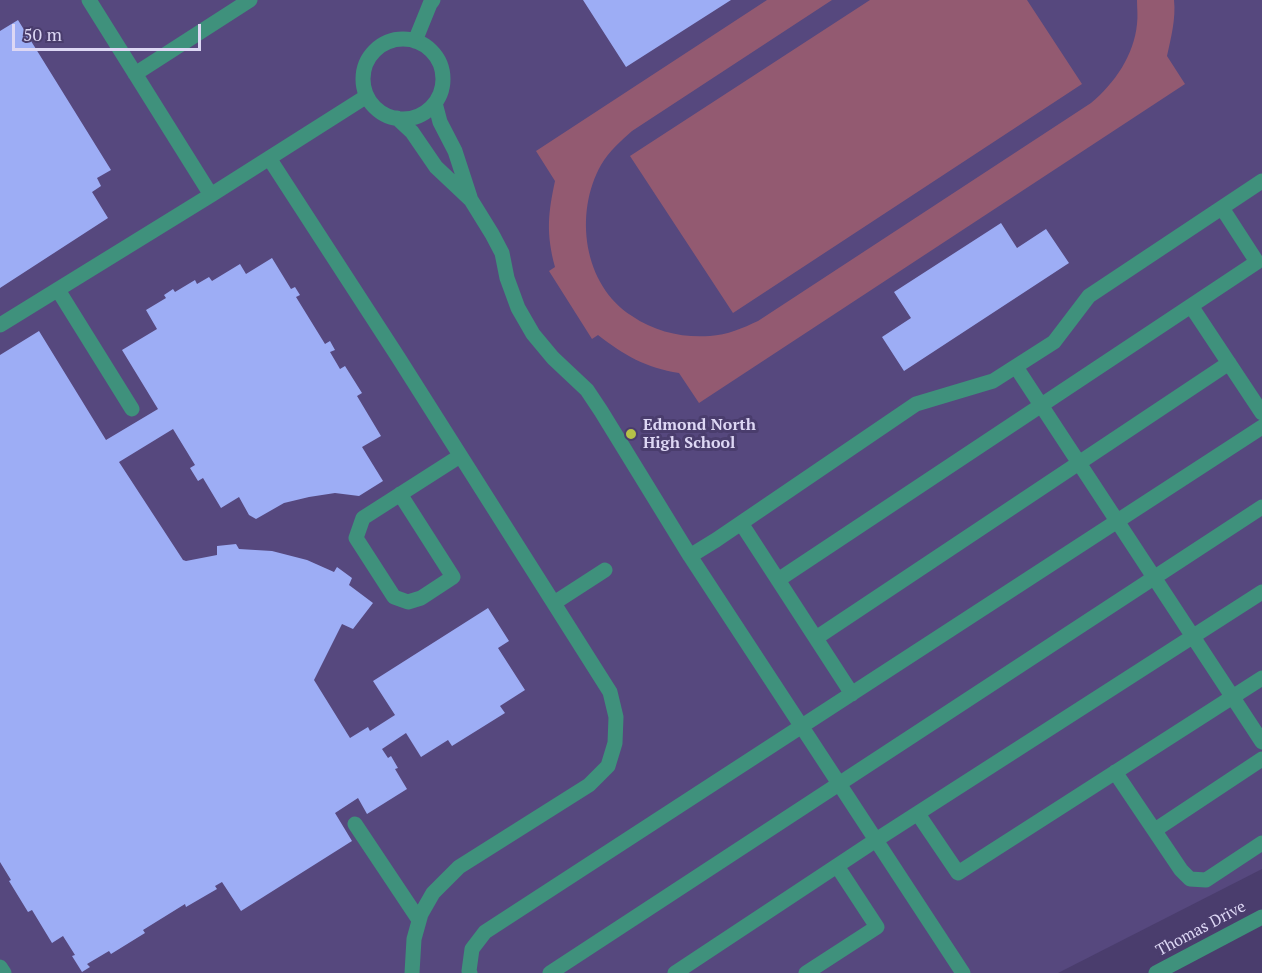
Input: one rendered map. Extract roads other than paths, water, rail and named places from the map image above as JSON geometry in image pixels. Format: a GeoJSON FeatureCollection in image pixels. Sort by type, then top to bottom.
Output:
{"type":"FeatureCollection","features":[{"type":"Feature","properties":{"kind":"street"},"geometry":{"type":"LineString","coordinates":[[89,0],[211,195]]}},
{"type":"Feature","properties":{"kind":"street"},"geometry":{"type":"LineString","coordinates":[[135,74],[250,0]]}},
{"type":"Feature","properties":{"kind":"street"},"geometry":{"type":"LineString","coordinates":[[415,42],[433,0]]}},
{"type":"Feature","properties":{"kind":"street"},"geometry":{"type":"LineString","coordinates":[[403,39],[415,42],[426,47],[441,67],[443,79],[441,92],[426,112],[415,118],[403,120],[390,117],[379,112],[370,103],[363,80],[365,67],[370,56],[390,41],[403,39]]}},
{"type":"Feature","properties":{"kind":"street"},"geometry":{"type":"LineString","coordinates":[[0,326],[367,96]]}},
{"type":"Feature","properties":{"kind":"street"},"geometry":{"type":"LineString","coordinates":[[435,103],[440,122],[455,151],[471,200],[502,253],[507,278],[518,308],[533,334],[553,358],[587,390],[690,556],[963,973]]}},
{"type":"Feature","properties":{"kind":"street"},"geometry":{"type":"LineString","coordinates":[[397,118],[412,132],[436,167],[471,200]]}},
{"type":"Feature","properties":{"kind":"street"},"geometry":{"type":"LineString","coordinates":[[269,158],[610,693],[616,717],[615,743],[608,766],[589,785],[459,867],[433,893],[421,914],[414,939],[412,973]]}},
{"type":"Feature","properties":{"kind":"street"},"geometry":{"type":"LineString","coordinates":[[690,556],[916,404],[993,381],[1016,367],[1054,342],[1089,296],[1262,181]]}},
{"type":"Feature","properties":{"kind":"street"},"geometry":{"type":"LineString","coordinates":[[778,580],[1257,262],[1222,208]]}},
{"type":"Feature","properties":{"kind":"street"},"geometry":{"type":"LineString","coordinates":[[58,290],[132,409]]}},
{"type":"Feature","properties":{"kind":"street"},"geometry":{"type":"LineString","coordinates":[[1191,306],[1262,413]]}},
{"type":"Feature","properties":{"kind":"street"},"geometry":{"type":"LineString","coordinates":[[816,638],[1229,363]]}},
{"type":"Feature","properties":{"kind":"street"},"geometry":{"type":"LineString","coordinates":[[1016,367],[1262,742]]}},
{"type":"Feature","properties":{"kind":"street"},"geometry":{"type":"LineString","coordinates":[[470,973],[472,949],[485,932],[1262,427]]}},
{"type":"Feature","properties":{"kind":"street"},"geometry":{"type":"LineString","coordinates":[[400,494],[453,577],[421,598],[408,602],[394,597],[356,538],[363,518],[400,494],[460,456]]}},
{"type":"Feature","properties":{"kind":"street"},"geometry":{"type":"LineString","coordinates":[[550,973],[1262,507]]}},
{"type":"Feature","properties":{"kind":"street"},"geometry":{"type":"LineString","coordinates":[[741,523],[852,694]]}},
{"type":"Feature","properties":{"kind":"street"},"geometry":{"type":"LineString","coordinates":[[554,603],[605,570]]}},
{"type":"Feature","properties":{"kind":"street"},"geometry":{"type":"LineString","coordinates":[[675,973],[876,840],[1262,592]]}},
{"type":"Feature","properties":{"kind":"street"},"geometry":{"type":"LineString","coordinates":[[918,814],[958,873],[1262,678]]}},
{"type":"Feature","properties":{"kind":"street"},"geometry":{"type":"LineString","coordinates":[[1155,830],[1262,759]]}},
{"type":"Feature","properties":{"kind":"street"},"geometry":{"type":"LineString","coordinates":[[1115,772],[1181,870],[1190,879],[1206,880],[1262,843]]}},
{"type":"Feature","properties":{"kind":"street"},"geometry":{"type":"LineString","coordinates":[[355,824],[419,920]]}},
{"type":"Feature","properties":{"kind":"street"},"geometry":{"type":"LineString","coordinates":[[806,973],[877,927],[837,866]]}},
{"type":"Feature","properties":{"kind":"street","name":"Thomas Drive"},"geometry":{"type":"LineString","coordinates":[[1156,973],[1262,917]]}},
{"type":"Feature","properties":{"kind":"street"},"geometry":{"type":"LineString","coordinates":[[0,967],[4,973]]}},
{"type":"Feature","properties":{"kind":"place","name":"Edmond North High School"},"geometry":{"type":"Point","coordinates":[631,434]}}]}
